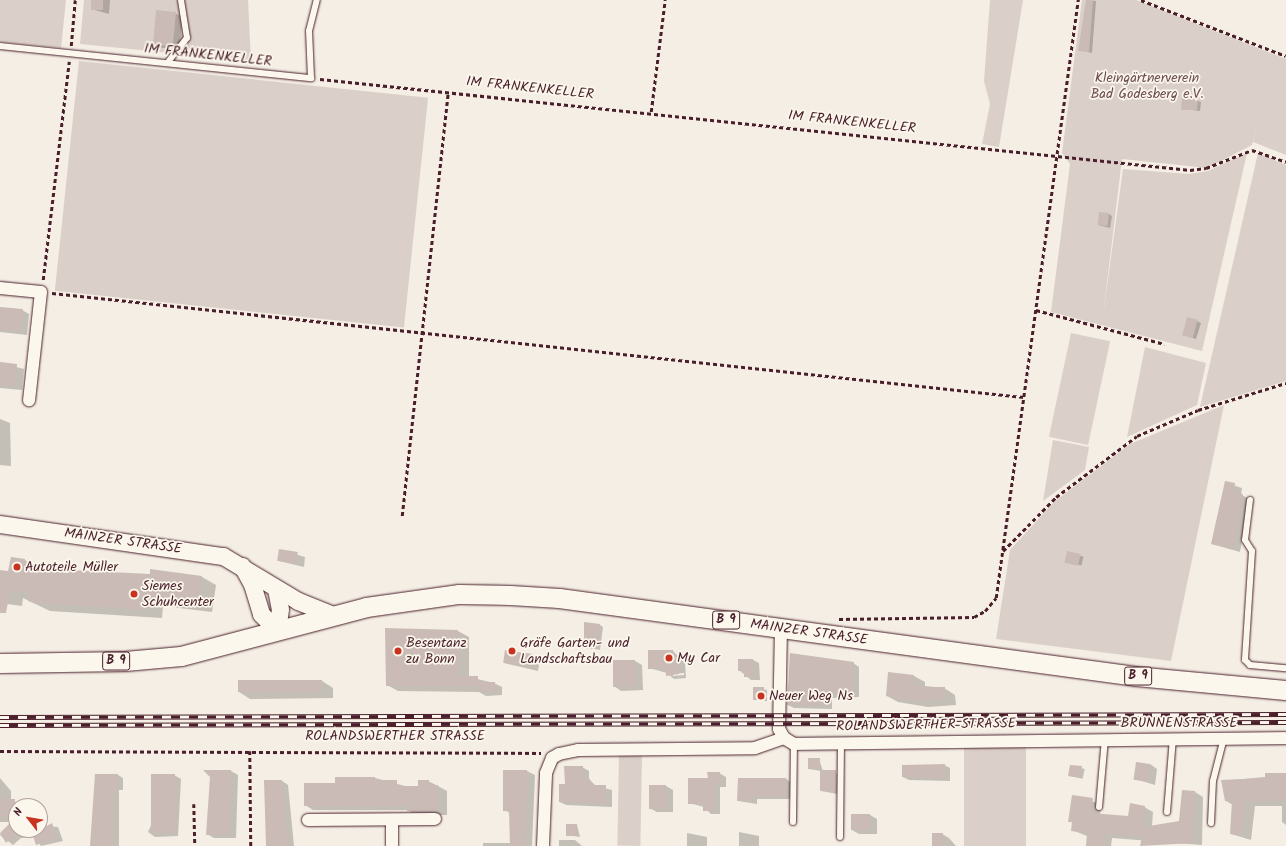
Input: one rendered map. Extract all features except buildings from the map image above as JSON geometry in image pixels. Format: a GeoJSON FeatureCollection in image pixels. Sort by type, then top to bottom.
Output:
{"type":"FeatureCollection","features":[{"type":"Feature","properties":{"kind":"main road","name":"MAINZER STRASSE"},"geometry":{"type":"LineString","coordinates":[[0,524],[198,551],[223,556],[242,566],[276,589],[333,615]]}},
{"type":"Feature","properties":{"kind":"main road"},"geometry":{"type":"LineString","coordinates":[[242,566],[252,584],[261,614],[277,630]]}},
{"type":"Feature","properties":{"kind":"main road"},"geometry":{"type":"LineString","coordinates":[[276,589],[280,609],[277,630]]}},
{"type":"Feature","properties":{"kind":"main road","name":"MAINZER STRASSE"},"geometry":{"type":"LineString","coordinates":[[277,630],[333,615],[401,600],[459,594],[510,595],[781,628],[1135,676],[1286,690]]}},
{"type":"Feature","properties":{"kind":"main road","name":"B 9"},"geometry":{"type":"LineString","coordinates":[[0,663],[174,657],[277,630]]}},
{"type":"Feature","properties":{"kind":"street"},"geometry":{"type":"LineString","coordinates":[[0,288],[41,292],[29,400]]}},
{"type":"Feature","properties":{"kind":"street"},"geometry":{"type":"LineString","coordinates":[[781,628],[779,729],[789,741]]}},
{"type":"Feature","properties":{"kind":"street","name":"ROLANDSWERTHER STRASSE"},"geometry":{"type":"LineString","coordinates":[[552,758],[566,751],[578,750],[755,748],[789,741],[1071,738]]}},
{"type":"Feature","properties":{"kind":"street","name":"BRUNNENSTRASSE"},"geometry":{"type":"LineString","coordinates":[[1071,738],[1286,738]]}},
{"type":"Feature","properties":{"kind":"street"},"geometry":{"type":"LineString","coordinates":[[543,846],[546,773],[552,758]]}},
{"type":"Feature","properties":{"kind":"street"},"geometry":{"type":"LineString","coordinates":[[308,820],[435,819]]}},
{"type":"Feature","properties":{"kind":"street"},"geometry":{"type":"LineString","coordinates":[[392,820],[392,846]]}},
{"type":"Feature","properties":{"kind":"lane"},"geometry":{"type":"LineString","coordinates":[[168,62],[187,38],[181,0]]}},
{"type":"Feature","properties":{"kind":"lane"},"geometry":{"type":"LineString","coordinates":[[311,78],[309,31],[317,0]]}},
{"type":"Feature","properties":{"kind":"lane","name":"IM FRANKENKELLER"},"geometry":{"type":"LineString","coordinates":[[0,46],[168,62],[311,78]]}},
{"type":"Feature","properties":{"kind":"lane"},"geometry":{"type":"LineString","coordinates":[[1250,500],[1245,540],[1252,558],[1245,660],[1250,665],[1286,668]]}},
{"type":"Feature","properties":{"kind":"lane"},"geometry":{"type":"LineString","coordinates":[[1099,807],[1105,738]]}},
{"type":"Feature","properties":{"kind":"lane"},"geometry":{"type":"LineString","coordinates":[[1167,812],[1173,738]]}},
{"type":"Feature","properties":{"kind":"lane"},"geometry":{"type":"LineString","coordinates":[[1211,823],[1213,781],[1224,738]]}},
{"type":"Feature","properties":{"kind":"lane"},"geometry":{"type":"LineString","coordinates":[[789,741],[793,822]]}},
{"type":"Feature","properties":{"kind":"lane"},"geometry":{"type":"LineString","coordinates":[[840,836],[841,741]]}},
{"type":"Feature","properties":{"kind":"path"},"geometry":{"type":"LineString","coordinates":[[75,0],[41,292],[1024,397]]}},
{"type":"Feature","properties":{"kind":"path"},"geometry":{"type":"LineString","coordinates":[[652,112],[665,0]]}},
{"type":"Feature","properties":{"kind":"path"},"geometry":{"type":"LineString","coordinates":[[811,632],[838,619],[959,619],[981,614],[996,598],[1058,156],[1078,0]]}},
{"type":"Feature","properties":{"kind":"path"},"geometry":{"type":"LineString","coordinates":[[1142,0],[1286,56]]}},
{"type":"Feature","properties":{"kind":"path","name":"IM FRANKENKELLER"},"geometry":{"type":"LineString","coordinates":[[311,78],[652,112],[1190,170],[1206,168],[1252,150],[1286,162]]}},
{"type":"Feature","properties":{"kind":"path"},"geometry":{"type":"LineString","coordinates":[[402,516],[448,92]]}},
{"type":"Feature","properties":{"kind":"path"},"geometry":{"type":"LineString","coordinates":[[1036,310],[1165,344]]}},
{"type":"Feature","properties":{"kind":"path"},"geometry":{"type":"LineString","coordinates":[[1003,552],[1056,497],[1137,436],[1198,410],[1286,383]]}},
{"type":"Feature","properties":{"kind":"path","name":"ROLANDSWERTHER STRASSE"},"geometry":{"type":"LineString","coordinates":[[0,751],[535,750],[552,758]]}},
{"type":"Feature","properties":{"kind":"path"},"geometry":{"type":"LineString","coordinates":[[250,751],[251,846]]}},
{"type":"Feature","properties":{"kind":"path"},"geometry":{"type":"LineString","coordinates":[[194,804],[194,846]]}},
{"type":"Feature","properties":{"kind":"green space"},"geometry":{"type":"Polygon","coordinates":[[[0,0],[66,0],[61,48],[0,42],[0,0]]]}},
{"type":"Feature","properties":{"kind":"green space"},"geometry":{"type":"Polygon","coordinates":[[[84,0],[248,0],[251,61],[80,44],[84,0]]]}},
{"type":"Feature","properties":{"kind":"green space"},"geometry":{"type":"Polygon","coordinates":[[[990,0],[1023,0],[999,147],[982,144],[990,104],[984,81],[990,0]]]}},
{"type":"Feature","properties":{"kind":"green space","name":"Kleingärtnerverein Bad Godesberg e.V."},"geometry":{"type":"Polygon","coordinates":[[[1082,0],[1136,0],[1286,59],[1286,155],[1253,142],[1259,119],[1252,145],[1207,168],[1122,159],[1103,316],[1123,169],[1189,174],[1208,171],[1247,153],[1202,351],[1051,312],[1070,164],[1062,153],[1082,0]]]}},
{"type":"Feature","properties":{"kind":"green space"},"geometry":{"type":"Polygon","coordinates":[[[79,61],[428,98],[404,327],[55,291],[79,61]]]}},
{"type":"Feature","properties":{"kind":"green space"},"geometry":{"type":"Polygon","coordinates":[[[1258,153],[1286,165],[1286,381],[1200,407],[1258,153]]]}},
{"type":"Feature","properties":{"kind":"green space"},"geometry":{"type":"Polygon","coordinates":[[[1071,333],[1110,341],[1088,445],[1049,437],[1071,333]]]}},
{"type":"Feature","properties":{"kind":"green space"},"geometry":{"type":"Polygon","coordinates":[[[1145,347],[1206,363],[1197,405],[1127,437],[1145,347]]]}},
{"type":"Feature","properties":{"kind":"green space"},"geometry":{"type":"Polygon","coordinates":[[[1224,405],[1171,661],[996,639],[1010,550],[1054,502],[1130,444],[1224,405]]]}},
{"type":"Feature","properties":{"kind":"green space"},"geometry":{"type":"Polygon","coordinates":[[[1053,440],[1089,447],[1085,470],[1043,501],[1053,440]]]}},
{"type":"Feature","properties":{"kind":"green space"},"geometry":{"type":"Polygon","coordinates":[[[964,743],[1026,743],[1026,846],[964,846],[964,743]]]}},
{"type":"Feature","properties":{"kind":"green space"},"geometry":{"type":"Polygon","coordinates":[[[619,753],[642,753],[640,846],[617,846],[619,753]]]}},
{"type":"Feature","properties":{"kind":"railway"},"geometry":{"type":"LineString","coordinates":[[0,717],[1286,714]]}},
{"type":"Feature","properties":{"kind":"railway"},"geometry":{"type":"LineString","coordinates":[[0,725],[1286,722]]}},
{"type":"Feature","properties":{"kind":"place","name":"Autoteile Müller"},"geometry":{"type":"Point","coordinates":[17,567]}},
{"type":"Feature","properties":{"kind":"place","name":"Siemes Schuhcenter"},"geometry":{"type":"Point","coordinates":[134,594]}},
{"type":"Feature","properties":{"kind":"place","name":"Besentanz zu Bonn"},"geometry":{"type":"Point","coordinates":[398,651]}},
{"type":"Feature","properties":{"kind":"place","name":"Gräfe Garten- und Landschaftsbau"},"geometry":{"type":"Point","coordinates":[512,651]}},
{"type":"Feature","properties":{"kind":"place","name":"My Car"},"geometry":{"type":"Point","coordinates":[669,658]}},
{"type":"Feature","properties":{"kind":"place","name":"Neuer Weg Ns"},"geometry":{"type":"Point","coordinates":[761,696]}}]}
